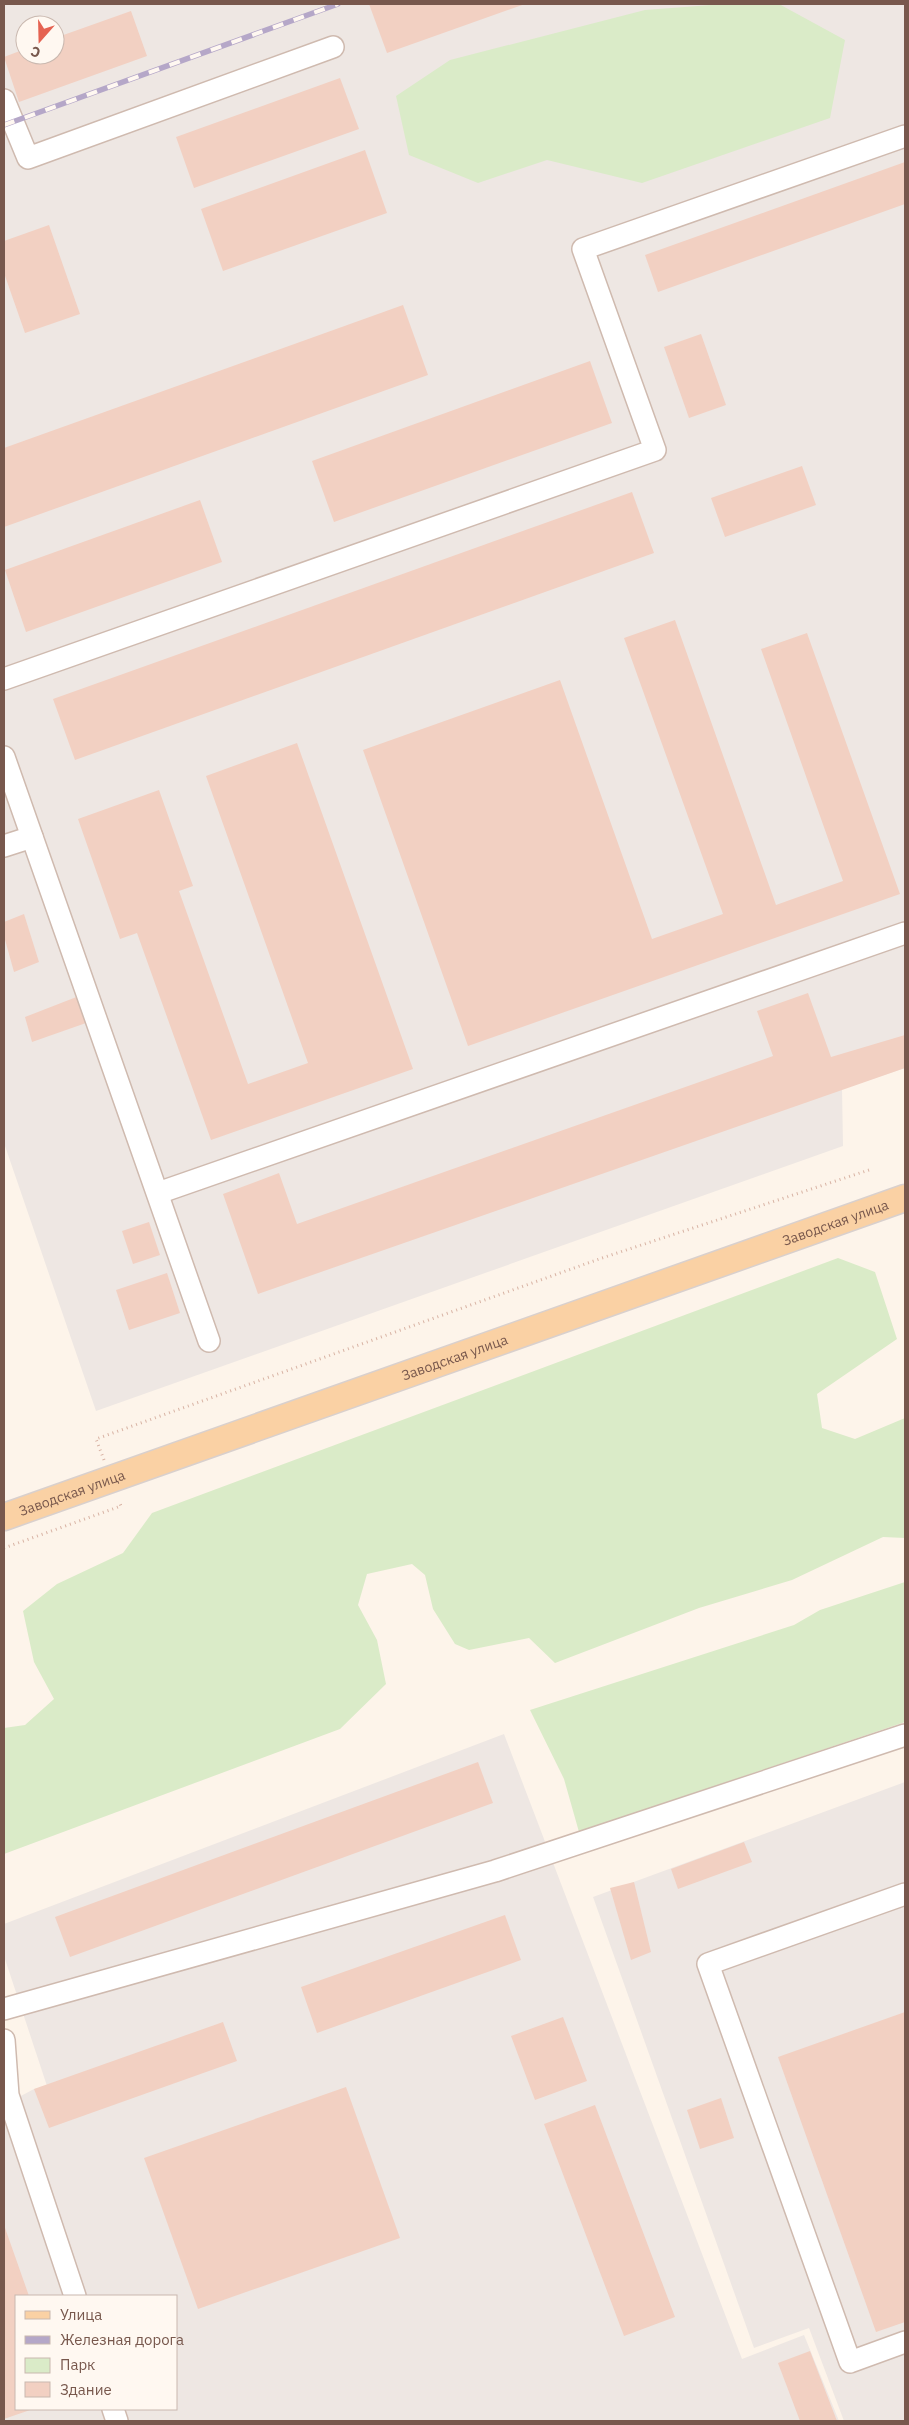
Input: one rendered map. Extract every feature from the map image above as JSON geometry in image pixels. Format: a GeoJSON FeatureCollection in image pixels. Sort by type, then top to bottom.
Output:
{"type":"FeatureCollection","features":[{"type":"Feature","properties":{"kind":"main road","name":"Заводская улица"},"geometry":{"type":"LineString","coordinates":[[4,1517],[905,1198]]}},
{"type":"Feature","properties":{"kind":"lane"},"geometry":{"type":"LineString","coordinates":[[4,100],[28,158],[333,47]]}},
{"type":"Feature","properties":{"kind":"lane"},"geometry":{"type":"LineString","coordinates":[[4,679],[655,450],[583,249],[905,136]]}},
{"type":"Feature","properties":{"kind":"lane"},"geometry":{"type":"LineString","coordinates":[[4,758],[209,1341]]}},
{"type":"Feature","properties":{"kind":"lane"},"geometry":{"type":"LineString","coordinates":[[4,846],[32,837]]}},
{"type":"Feature","properties":{"kind":"lane"},"geometry":{"type":"LineString","coordinates":[[158,1193],[905,933]]}},
{"type":"Feature","properties":{"kind":"lane"},"geometry":{"type":"LineString","coordinates":[[4,2010],[495,1871],[905,1735]]}},
{"type":"Feature","properties":{"kind":"lane"},"geometry":{"type":"LineString","coordinates":[[905,1894],[708,1964],[850,2362],[905,2342]]}},
{"type":"Feature","properties":{"kind":"lane"},"geometry":{"type":"LineString","coordinates":[[4,2040],[6,2046],[8,2094],[75,2295]]}},
{"type":"Feature","properties":{"kind":"path"},"geometry":{"type":"LineString","coordinates":[[4,1548],[121,1506],[96,1438],[602,1258],[872,1169]]}},
{"type":"Feature","properties":{"kind":"shaded area"},"geometry":{"type":"Polygon","coordinates":[[[4,4],[905,4],[905,1068],[842,1089],[843,1146],[96,1411],[4,1143],[4,4]]]}},
{"type":"Feature","properties":{"kind":"shaded area"},"geometry":{"type":"Polygon","coordinates":[[[504,1734],[742,2359],[804,2335],[839,2421],[4,2421],[4,2105],[34,2089],[47,2086],[4,1956],[4,1924],[504,1734]]]}},
{"type":"Feature","properties":{"kind":"shaded area"},"geometry":{"type":"Polygon","coordinates":[[[905,1782],[905,2421],[844,2421],[809,2328],[754,2348],[593,1897],[905,1782]]]}},
{"type":"Feature","properties":{"kind":"green space"},"geometry":{"type":"Polygon","coordinates":[[[724,4],[779,4],[845,40],[830,118],[642,183],[547,160],[478,183],[409,155],[396,96],[450,60],[645,10],[724,4]]]}},
{"type":"Feature","properties":{"kind":"green space"},"geometry":{"type":"Polygon","coordinates":[[[838,1258],[875,1272],[897,1339],[817,1394],[822,1428],[855,1439],[905,1418],[905,1538],[883,1537],[792,1580],[699,1608],[555,1663],[529,1638],[469,1650],[455,1644],[433,1609],[425,1575],[412,1564],[367,1574],[358,1605],[377,1640],[386,1684],[340,1729],[4,1854],[4,1728],[25,1725],[54,1699],[34,1662],[23,1611],[57,1584],[123,1553],[152,1513],[838,1258]]]}},
{"type":"Feature","properties":{"kind":"green space"},"geometry":{"type":"Polygon","coordinates":[[[905,1582],[905,1722],[579,1832],[564,1779],[530,1710],[794,1625],[820,1610],[905,1582]]]}},
{"type":"Feature","properties":{"kind":"building"},"geometry":{"type":"Polygon","coordinates":[[[369,4],[525,4],[387,53],[369,4]]]}},
{"type":"Feature","properties":{"kind":"building"},"geometry":{"type":"Polygon","coordinates":[[[131,11],[147,56],[19,102],[4,57],[15,53],[15,65],[65,65],[65,34],[131,11]]]}},
{"type":"Feature","properties":{"kind":"building"},"geometry":{"type":"Polygon","coordinates":[[[340,78],[359,129],[194,188],[176,137],[340,78]]]}},
{"type":"Feature","properties":{"kind":"building"},"geometry":{"type":"Polygon","coordinates":[[[365,150],[387,213],[223,271],[201,209],[365,150]]]}},
{"type":"Feature","properties":{"kind":"building"},"geometry":{"type":"Polygon","coordinates":[[[905,162],[905,204],[658,292],[645,255],[905,162]]]}},
{"type":"Feature","properties":{"kind":"building"},"geometry":{"type":"Polygon","coordinates":[[[49,225],[80,314],[25,333],[4,273],[4,241],[49,225]]]}},
{"type":"Feature","properties":{"kind":"building"},"geometry":{"type":"Polygon","coordinates":[[[403,305],[428,375],[4,527],[4,448],[403,305]]]}},
{"type":"Feature","properties":{"kind":"building"},"geometry":{"type":"Polygon","coordinates":[[[701,334],[726,405],[689,418],[664,347],[701,334]]]}},
{"type":"Feature","properties":{"kind":"building"},"geometry":{"type":"Polygon","coordinates":[[[590,361],[612,423],[334,522],[312,461],[590,361]]]}},
{"type":"Feature","properties":{"kind":"building"},"geometry":{"type":"Polygon","coordinates":[[[802,466],[816,505],[725,537],[711,498],[802,466]]]}},
{"type":"Feature","properties":{"kind":"building"},"geometry":{"type":"Polygon","coordinates":[[[632,492],[654,553],[75,760],[53,699],[632,492]]]}},
{"type":"Feature","properties":{"kind":"building"},"geometry":{"type":"Polygon","coordinates":[[[200,500],[222,562],[26,632],[5,570],[200,500]]]}},
{"type":"Feature","properties":{"kind":"building"},"geometry":{"type":"Polygon","coordinates":[[[675,620],[776,905],[843,881],[761,649],[807,633],[900,894],[468,1046],[363,750],[560,680],[652,939],[723,914],[624,638],[675,620]]]}},
{"type":"Feature","properties":{"kind":"building"},"geometry":{"type":"Polygon","coordinates":[[[297,743],[413,1069],[211,1140],[137,933],[120,939],[78,819],[159,790],[193,886],[179,891],[248,1084],[308,1063],[206,776],[297,743]]]}},
{"type":"Feature","properties":{"kind":"building"},"geometry":{"type":"Polygon","coordinates":[[[24,914],[39,962],[14,972],[4,936],[4,922],[24,914]]]}},
{"type":"Feature","properties":{"kind":"building"},"geometry":{"type":"Polygon","coordinates":[[[808,993],[831,1057],[905,1035],[905,1068],[258,1294],[223,1194],[279,1173],[297,1224],[773,1056],[757,1011],[808,993]]]}},
{"type":"Feature","properties":{"kind":"building"},"geometry":{"type":"Polygon","coordinates":[[[79,996],[86,1023],[32,1042],[25,1017],[79,996]]]}},
{"type":"Feature","properties":{"kind":"building"},"geometry":{"type":"Polygon","coordinates":[[[149,1222],[160,1255],[133,1264],[122,1231],[149,1222]]]}},
{"type":"Feature","properties":{"kind":"building"},"geometry":{"type":"Polygon","coordinates":[[[167,1273],[180,1313],[129,1330],[116,1290],[167,1273]]]}},
{"type":"Feature","properties":{"kind":"building"},"geometry":{"type":"Polygon","coordinates":[[[478,1762],[493,1803],[70,1957],[55,1917],[478,1762]]]}},
{"type":"Feature","properties":{"kind":"building"},"geometry":{"type":"Polygon","coordinates":[[[744,1842],[752,1862],[678,1889],[671,1869],[744,1842]]]}},
{"type":"Feature","properties":{"kind":"building"},"geometry":{"type":"Polygon","coordinates":[[[634,1882],[651,1952],[631,1960],[610,1888],[634,1882]]]}},
{"type":"Feature","properties":{"kind":"building"},"geometry":{"type":"Polygon","coordinates":[[[505,1915],[521,1960],[317,2033],[301,1987],[505,1915]]]}},
{"type":"Feature","properties":{"kind":"building"},"geometry":{"type":"Polygon","coordinates":[[[905,2012],[905,2322],[876,2332],[778,2057],[905,2012]]]}},
{"type":"Feature","properties":{"kind":"building"},"geometry":{"type":"Polygon","coordinates":[[[563,2017],[587,2081],[535,2100],[511,2036],[563,2017]]]}},
{"type":"Feature","properties":{"kind":"building"},"geometry":{"type":"Polygon","coordinates":[[[223,2022],[237,2061],[49,2128],[34,2089],[223,2022]]]}},
{"type":"Feature","properties":{"kind":"building"},"geometry":{"type":"Polygon","coordinates":[[[346,2087],[400,2238],[198,2309],[144,2158],[346,2087]]]}},
{"type":"Feature","properties":{"kind":"building"},"geometry":{"type":"Polygon","coordinates":[[[721,2098],[734,2138],[700,2149],[687,2110],[721,2098]]]}},
{"type":"Feature","properties":{"kind":"building"},"geometry":{"type":"Polygon","coordinates":[[[595,2105],[675,2317],[624,2336],[544,2124],[595,2105]]]}},
{"type":"Feature","properties":{"kind":"building"},"geometry":{"type":"Polygon","coordinates":[[[4,2225],[29,2295],[15,2295],[15,2410],[30,2410],[4,2419],[4,2225]]]}},
{"type":"Feature","properties":{"kind":"building"},"geometry":{"type":"Polygon","coordinates":[[[810,2351],[837,2421],[800,2421],[778,2363],[810,2351]]]}},
{"type":"Feature","properties":{"kind":"railway"},"geometry":{"type":"LineString","coordinates":[[4,125],[338,4]]}}]}
